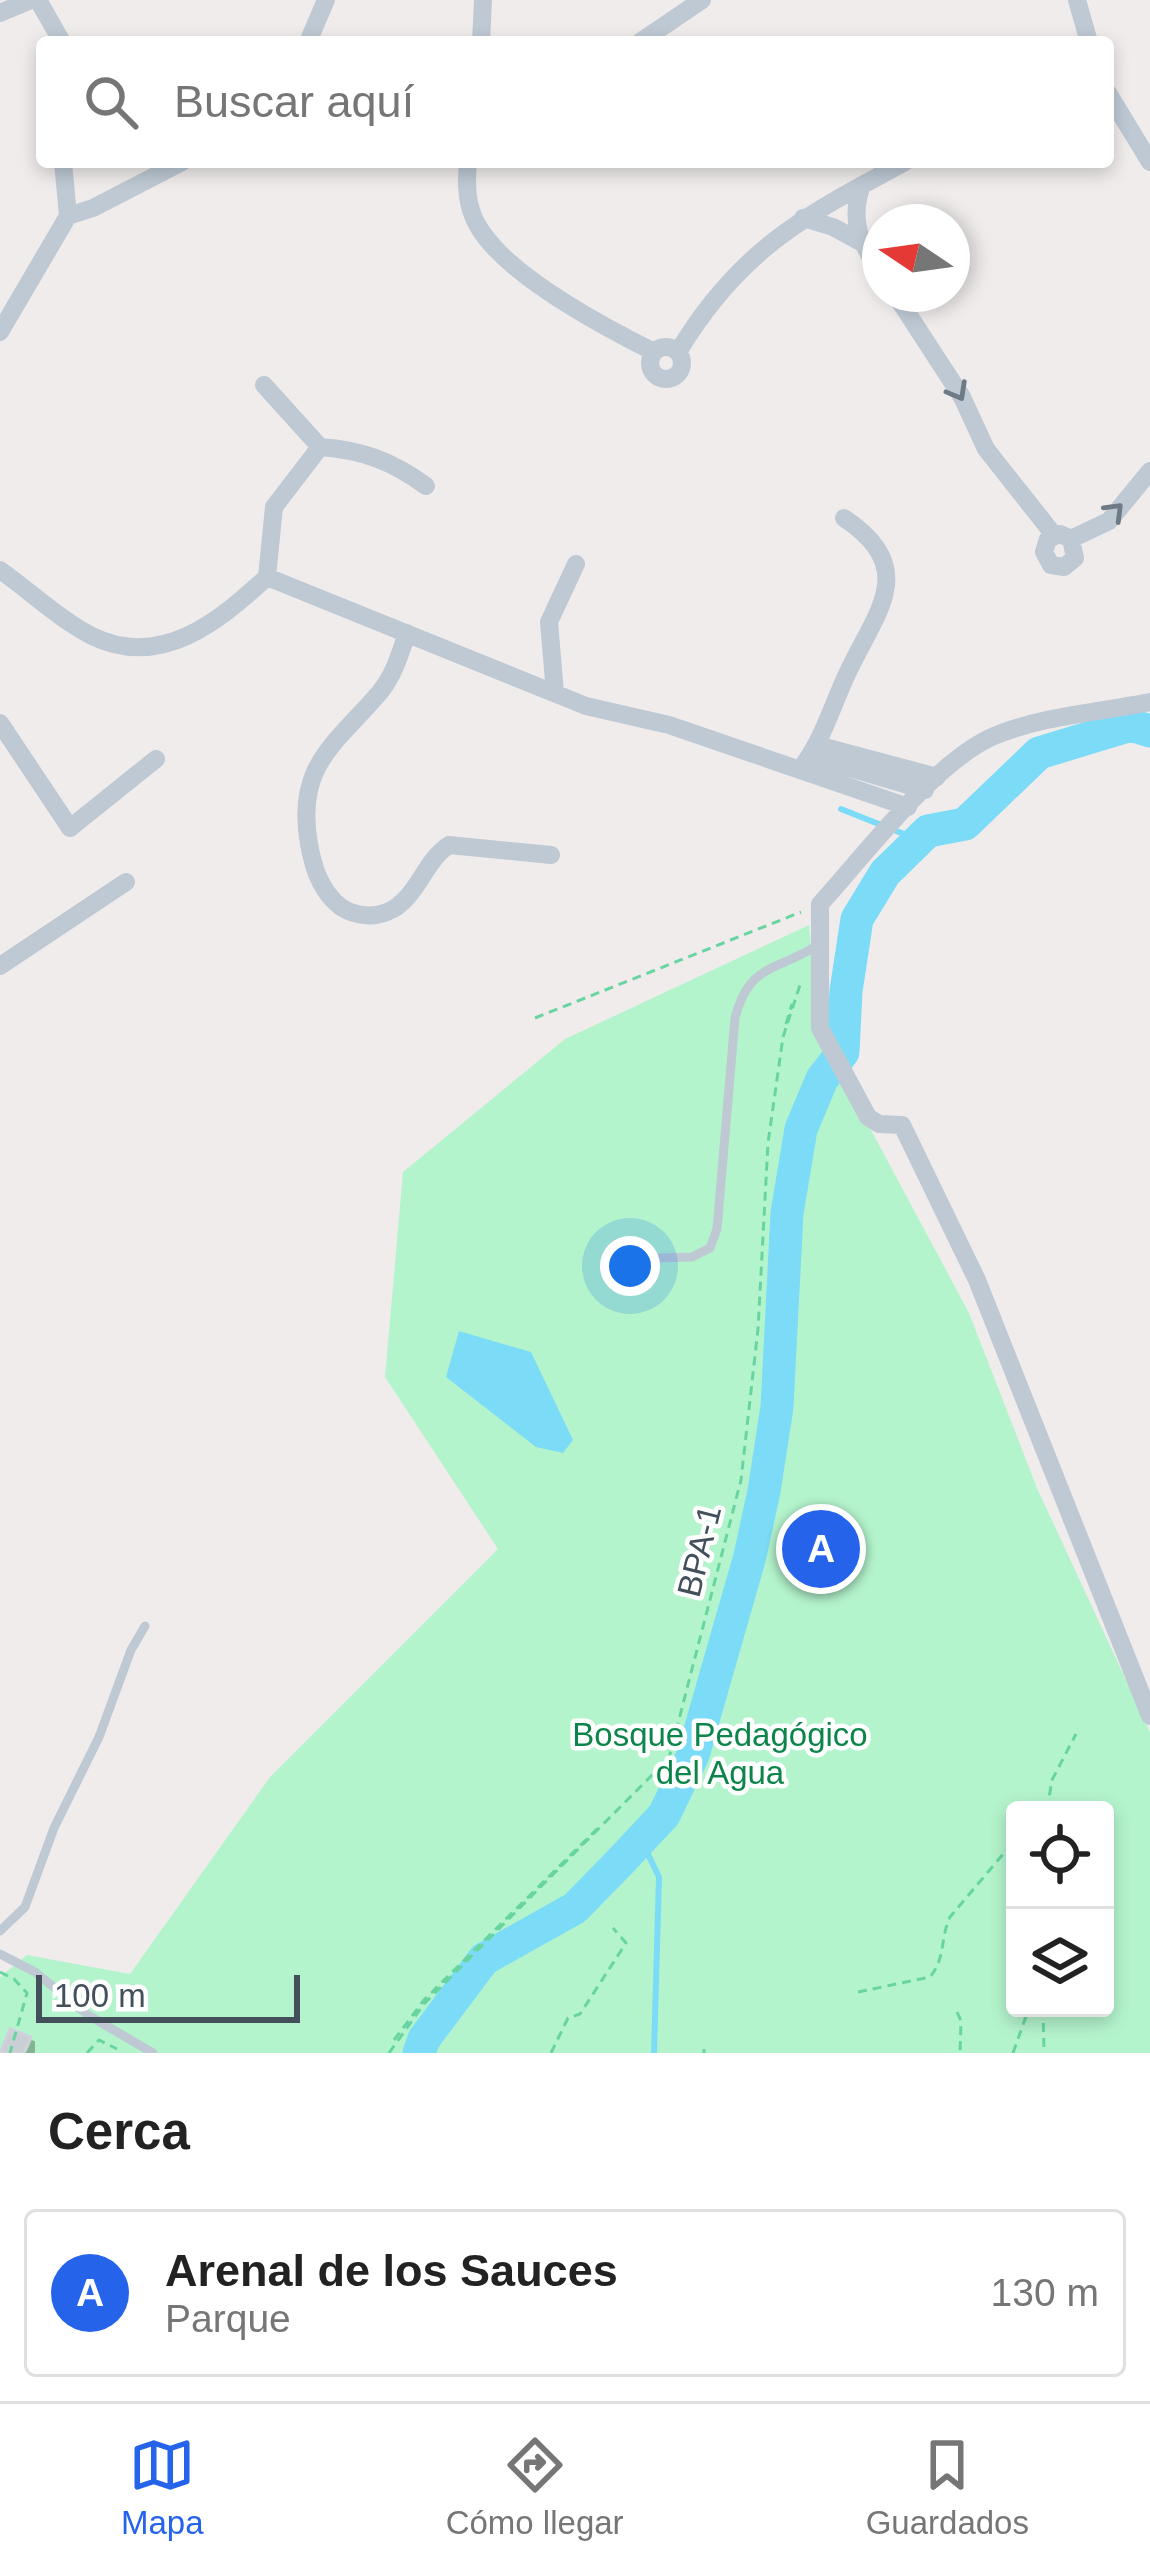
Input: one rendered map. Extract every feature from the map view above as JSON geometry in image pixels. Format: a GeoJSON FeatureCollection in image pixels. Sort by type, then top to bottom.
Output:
{"type":"FeatureCollection","features":[{"type":"Feature","properties":{"kind":"street"},"geometry":{"type":"LineString","coordinates":[[0,13],[35,0],[58,36]]}},
{"type":"Feature","properties":{"kind":"street"},"geometry":{"type":"LineString","coordinates":[[311,36],[326,0]]}},
{"type":"Feature","properties":{"kind":"street"},"geometry":{"type":"LineString","coordinates":[[481,36],[483,0]]}},
{"type":"Feature","properties":{"kind":"street"},"geometry":{"type":"LineString","coordinates":[[649,36],[702,0]]}},
{"type":"Feature","properties":{"kind":"street"},"geometry":{"type":"LineString","coordinates":[[1077,0],[1087,36]]}},
{"type":"Feature","properties":{"kind":"street"},"geometry":{"type":"LineString","coordinates":[[1075,36],[1081,21]]}},
{"type":"Feature","properties":{"kind":"street"},"geometry":{"type":"LineString","coordinates":[[1114,105],[1150,162]]}},
{"type":"Feature","properties":{"kind":"street"},"geometry":{"type":"LineString","coordinates":[[0,332],[68,216],[63,168]]}},
{"type":"Feature","properties":{"kind":"street"},"geometry":{"type":"LineString","coordinates":[[68,216],[170,168]]}},
{"type":"Feature","properties":{"kind":"street"},"geometry":{"type":"LineString","coordinates":[[467,168],[466,192],[478,227],[504,256],[586,316],[654,352]]}},
{"type":"Feature","properties":{"kind":"street"},"geometry":{"type":"LineString","coordinates":[[678,352],[705,307],[738,270],[803,218],[894,168]]}},
{"type":"Feature","properties":{"kind":"street"},"geometry":{"type":"LineString","coordinates":[[859,241],[855,212],[862,185]]}},
{"type":"Feature","properties":{"kind":"street"},"geometry":{"type":"LineString","coordinates":[[803,218],[833,226],[862,245]]}},
{"type":"Feature","properties":{"kind":"street"},"geometry":{"type":"LineString","coordinates":[[907,312],[962,397],[986,449],[1063,537],[1109,521],[1150,471]]}},
{"type":"Feature","properties":{"kind":"street"},"geometry":{"type":"LineString","coordinates":[[666,346],[678,352],[683,364],[670,379],[652,371],[654,352],[666,346]]}},
{"type":"Feature","properties":{"kind":"street"},"geometry":{"type":"LineString","coordinates":[[263,385],[320,447],[353,449],[378,457],[426,486]]}},
{"type":"Feature","properties":{"kind":"street"},"geometry":{"type":"LineString","coordinates":[[0,570],[92,635],[114,644],[165,645],[192,637],[267,577],[274,507],[320,447]]}},
{"type":"Feature","properties":{"kind":"street"},"geometry":{"type":"LineString","coordinates":[[810,756],[849,670],[884,609],[887,583],[882,558],[866,532],[844,518]]}},
{"type":"Feature","properties":{"kind":"street"},"geometry":{"type":"LineString","coordinates":[[555,693],[549,622],[576,563]]}},
{"type":"Feature","properties":{"kind":"street"},"geometry":{"type":"LineString","coordinates":[[267,577],[555,693],[931,783]]}},
{"type":"Feature","properties":{"kind":"street"},"geometry":{"type":"LineString","coordinates":[[407,633],[393,673],[380,693],[331,741],[316,768],[306,828],[322,887],[340,907],[364,916],[386,913],[405,901],[436,853],[448,845],[551,855]]}},
{"type":"Feature","properties":{"kind":"street"},"geometry":{"type":"LineString","coordinates":[[1150,702],[1016,728],[989,738],[931,783],[820,904],[813,948],[820,1028],[868,1117],[879,1124],[902,1125],[977,1280],[1150,1716]]}},
{"type":"Feature","properties":{"kind":"street"},"geometry":{"type":"LineString","coordinates":[[0,723],[70,827],[156,759]]}},
{"type":"Feature","properties":{"kind":"street"},"geometry":{"type":"LineString","coordinates":[[810,756],[903,813]]}},
{"type":"Feature","properties":{"kind":"street"},"geometry":{"type":"LineString","coordinates":[[0,967],[126,881]]}},
{"type":"Feature","properties":{"kind":"lane"},"geometry":{"type":"LineString","coordinates":[[659,1258],[692,1257],[710,1248],[717,1229],[734,1018],[740,995],[754,976],[813,948]]}},
{"type":"Feature","properties":{"kind":"lane"},"geometry":{"type":"LineString","coordinates":[[0,1931],[25,1907],[54,1828],[145,1626]]}},
{"type":"Feature","properties":{"kind":"lane"},"geometry":{"type":"LineString","coordinates":[[0,1954],[35,1972],[88,2015],[153,2053]]}},
{"type":"Feature","properties":{"kind":"path"},"geometry":{"type":"LineString","coordinates":[[535,1018],[790,916]]}},
{"type":"Feature","properties":{"kind":"path"},"geometry":{"type":"LineString","coordinates":[[387,2053],[424,2000],[668,1757],[740,1481],[756,1334],[767,1141],[782,1037],[813,948]]}},
{"type":"Feature","properties":{"kind":"path"},"geometry":{"type":"LineString","coordinates":[[1048,1801],[1052,1780],[1076,1734]]}},
{"type":"Feature","properties":{"kind":"path"},"geometry":{"type":"LineString","coordinates":[[858,1993],[930,1977],[943,1954],[950,1917],[1006,1851]]}},
{"type":"Feature","properties":{"kind":"path"},"geometry":{"type":"LineString","coordinates":[[551,2053],[568,2018],[580,2014],[626,1943],[613,1928]]}},
{"type":"Feature","properties":{"kind":"path"},"geometry":{"type":"LineString","coordinates":[[0,1973],[26,1994],[9,2053]]}},
{"type":"Feature","properties":{"kind":"path"},"geometry":{"type":"LineString","coordinates":[[957,2012],[960,2053]]}},
{"type":"Feature","properties":{"kind":"path"},"geometry":{"type":"LineString","coordinates":[[1013,2053],[1026,2017]]}},
{"type":"Feature","properties":{"kind":"path"},"geometry":{"type":"LineString","coordinates":[[1043,2017],[1043,2053]]}},
{"type":"Feature","properties":{"kind":"path"},"geometry":{"type":"LineString","coordinates":[[88,2053],[98,2042],[122,2053]]}},
{"type":"Feature","properties":{"kind":"green space","name":"Bosque Pedagógico del Agua"},"geometry":{"type":"Polygon","coordinates":[[[809,925],[818,1031],[969,1313],[1037,1488],[1150,1732],[1150,2053],[0,2053],[0,1977],[27,1955],[130,1974],[270,1777],[498,1549],[385,1377],[403,1172],[565,1039],[809,925]]]}},
{"type":"Feature","properties":{"kind":"water"},"geometry":{"type":"Polygon","coordinates":[[[459,1331],[531,1352],[573,1440],[563,1453],[536,1447],[446,1377],[459,1331]]]}},
{"type":"Feature","properties":{"kind":"building"},"geometry":{"type":"Polygon","coordinates":[[[10,2029],[31,2037],[24,2053],[0,2053],[10,2029]]]}},
{"type":"Feature","properties":{"kind":"waterway"},"geometry":{"type":"LineString","coordinates":[[419,2053],[424,2039],[484,1959],[575,1908],[664,1815],[693,1755],[764,1491],[777,1407],[787,1213],[801,1129],[822,1079],[843,1052],[857,919],[885,873],[928,831],[965,824],[1039,753],[1131,725],[1150,731]]}},
{"type":"Feature","properties":{"kind":"waterway"},"geometry":{"type":"LineString","coordinates":[[841,809],[919,840]]}},
{"type":"Feature","properties":{"kind":"waterway"},"geometry":{"type":"LineString","coordinates":[[641,1840],[659,1877],[654,2053]]}},
{"type":"Feature","properties":{"kind":"place","name":"Arenal de los Sauces"},"geometry":{"type":"Point","coordinates":[821,1549]}}]}
